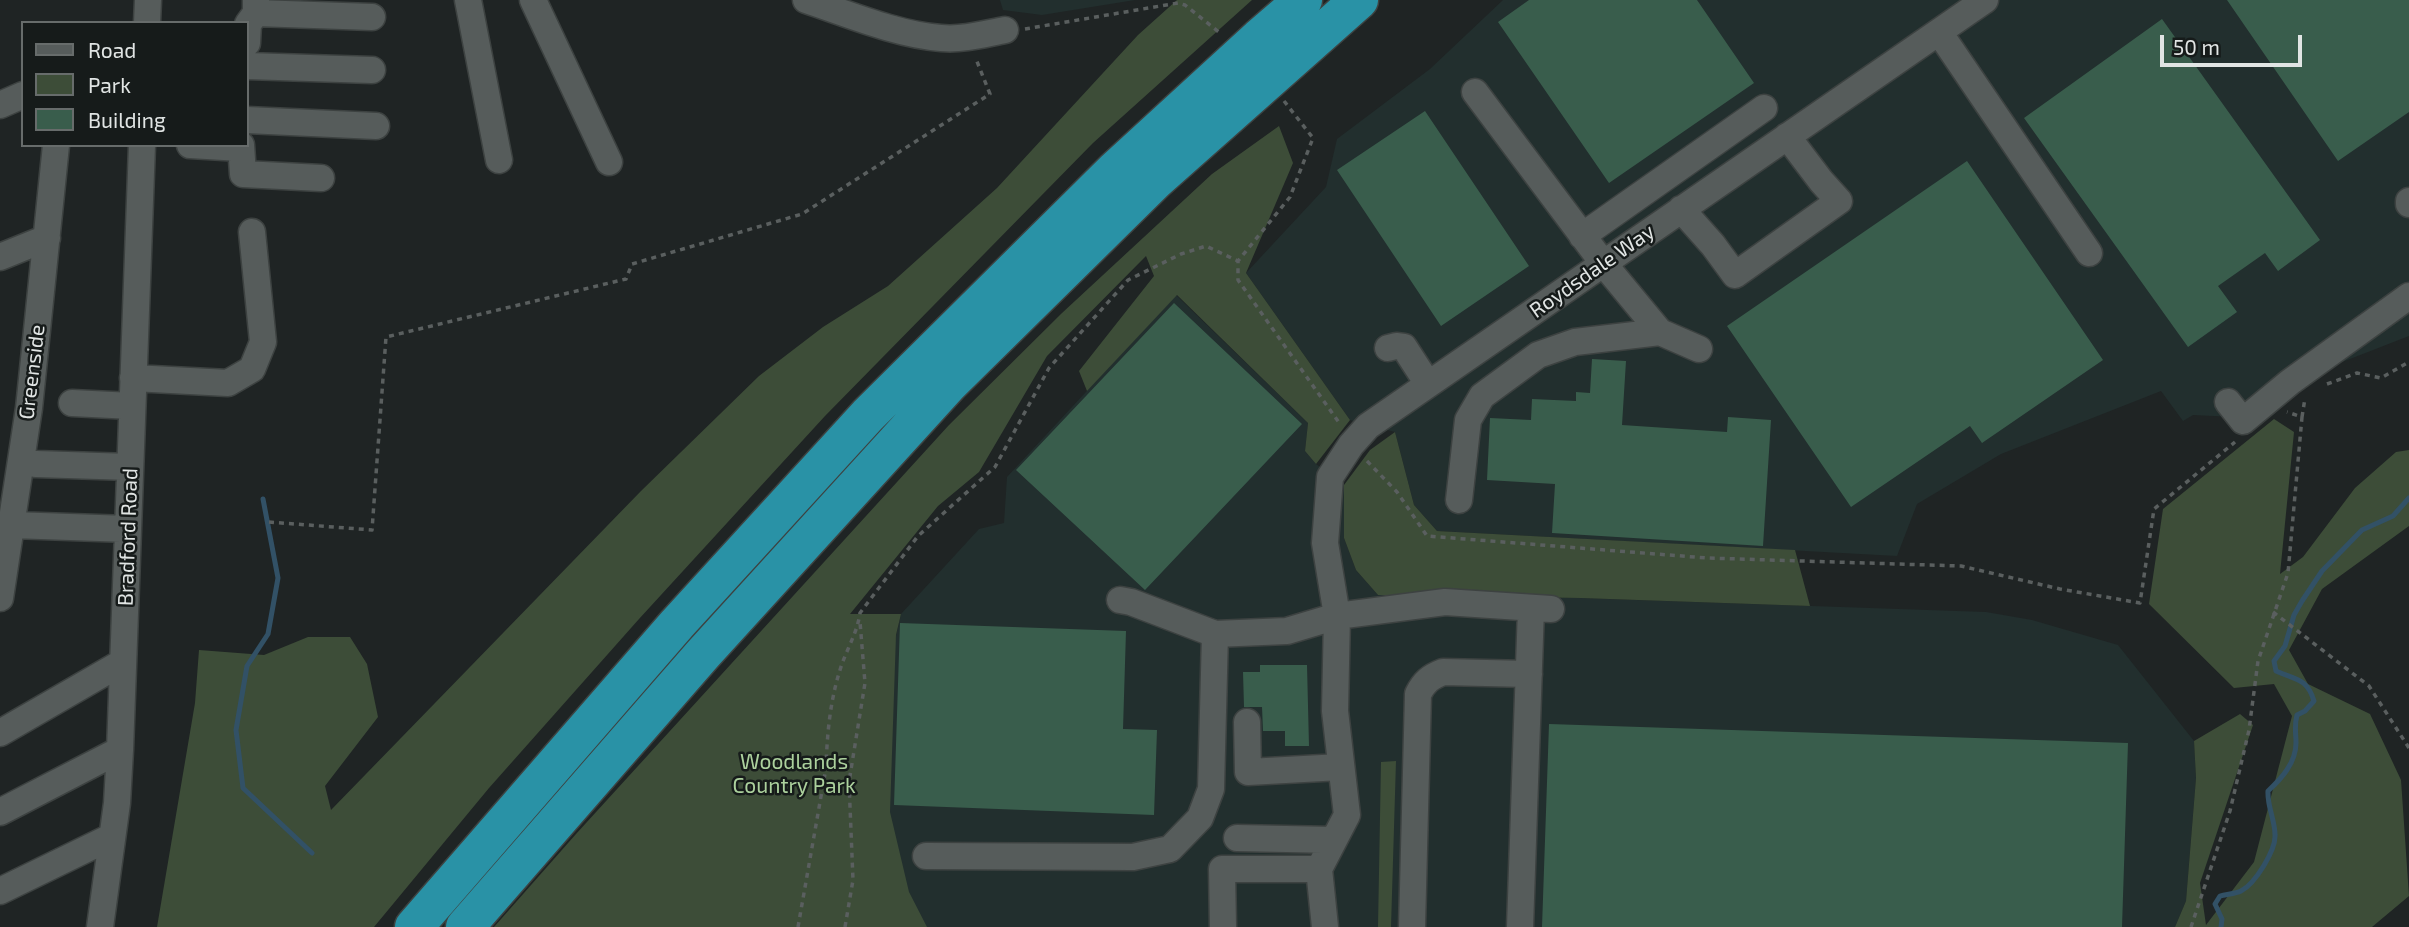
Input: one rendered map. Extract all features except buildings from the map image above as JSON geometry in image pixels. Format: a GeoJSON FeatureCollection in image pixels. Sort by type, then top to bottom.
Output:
{"type":"FeatureCollection","features":[{"type":"Feature","properties":{"kind":"highway"},"geometry":{"type":"LineString","coordinates":[[414,927],[677,624],[868,415],[1115,170],[1304,0]]}},
{"type":"Feature","properties":{"kind":"highway"},"geometry":{"type":"LineString","coordinates":[[464,927],[703,654],[949,384],[1156,180],[1359,0]]}},
{"type":"Feature","properties":{"kind":"street"},"geometry":{"type":"LineString","coordinates":[[147,21],[148,0]]}},
{"type":"Feature","properties":{"kind":"street"},"geometry":{"type":"LineString","coordinates":[[468,0],[499,160]]}},
{"type":"Feature","properties":{"kind":"street"},"geometry":{"type":"LineString","coordinates":[[533,0],[609,162]]}},
{"type":"Feature","properties":{"kind":"street"},"geometry":{"type":"LineString","coordinates":[[806,0],[884,26],[940,38],[968,37],[1006,30]]}},
{"type":"Feature","properties":{"kind":"street","name":"Roydsdale Way"},"geometry":{"type":"LineString","coordinates":[[1319,869],[1347,815],[1335,710],[1337,616],[1325,543],[1330,477],[1351,445],[1368,426],[1985,0]]}},
{"type":"Feature","properties":{"kind":"street"},"geometry":{"type":"LineString","coordinates":[[248,24],[256,6],[372,17]]}},
{"type":"Feature","properties":{"kind":"street"},"geometry":{"type":"LineString","coordinates":[[1939,32],[2089,253]]}},
{"type":"Feature","properties":{"kind":"street"},"geometry":{"type":"LineString","coordinates":[[248,66],[372,70]]}},
{"type":"Feature","properties":{"kind":"street"},"geometry":{"type":"LineString","coordinates":[[1475,92],[1582,236],[1660,332],[1699,349]]}},
{"type":"Feature","properties":{"kind":"street"},"geometry":{"type":"LineString","coordinates":[[0,105],[21,96]]}},
{"type":"Feature","properties":{"kind":"street"},"geometry":{"type":"LineString","coordinates":[[1582,236],[1765,108]]}},
{"type":"Feature","properties":{"kind":"street"},"geometry":{"type":"LineString","coordinates":[[248,120],[376,126]]}},
{"type":"Feature","properties":{"kind":"street"},"geometry":{"type":"LineString","coordinates":[[1681,209],[1735,275],[1839,201],[1787,136]]}},
{"type":"Feature","properties":{"kind":"street","name":"Greenside"},"geometry":{"type":"LineString","coordinates":[[0,598],[29,408],[56,147]]}},
{"type":"Feature","properties":{"kind":"street","name":"Bradford Road"},"geometry":{"type":"LineString","coordinates":[[100,927],[117,803],[120,750],[142,147]]}},
{"type":"Feature","properties":{"kind":"street"},"geometry":{"type":"LineString","coordinates":[[199,147],[321,178]]}},
{"type":"Feature","properties":{"kind":"street"},"geometry":{"type":"LineString","coordinates":[[133,378],[228,383],[252,369],[263,342],[252,232]]}},
{"type":"Feature","properties":{"kind":"street"},"geometry":{"type":"LineString","coordinates":[[0,257],[47,238]]}},
{"type":"Feature","properties":{"kind":"street"},"geometry":{"type":"LineString","coordinates":[[2228,402],[2243,421],[2290,382],[2409,296]]}},
{"type":"Feature","properties":{"kind":"street"},"geometry":{"type":"LineString","coordinates":[[1459,500],[1468,420],[1482,396],[1538,355],[1575,342],[1660,332]]}},
{"type":"Feature","properties":{"kind":"street"},"geometry":{"type":"LineString","coordinates":[[1388,348],[1404,347],[1428,384]]}},
{"type":"Feature","properties":{"kind":"street"},"geometry":{"type":"LineString","coordinates":[[72,403],[132,406]]}},
{"type":"Feature","properties":{"kind":"street"},"geometry":{"type":"LineString","coordinates":[[36,464],[130,467]]}},
{"type":"Feature","properties":{"kind":"street"},"geometry":{"type":"LineString","coordinates":[[12,525],[128,529]]}},
{"type":"Feature","properties":{"kind":"street"},"geometry":{"type":"LineString","coordinates":[[1126,601],[1215,634],[1287,631],[1337,616],[1445,602],[1541,608],[1529,674],[1520,927]]}},
{"type":"Feature","properties":{"kind":"street"},"geometry":{"type":"LineString","coordinates":[[926,856],[1133,857],[1170,849],[1200,818],[1211,789],[1215,634]]}},
{"type":"Feature","properties":{"kind":"street"},"geometry":{"type":"LineString","coordinates":[[0,733],[124,662]]}},
{"type":"Feature","properties":{"kind":"street"},"geometry":{"type":"LineString","coordinates":[[1412,927],[1418,694],[1423,684],[1443,672],[1529,674]]}},
{"type":"Feature","properties":{"kind":"street"},"geometry":{"type":"LineString","coordinates":[[1247,722],[1248,772],[1341,767]]}},
{"type":"Feature","properties":{"kind":"street"},"geometry":{"type":"LineString","coordinates":[[0,812],[120,750]]}},
{"type":"Feature","properties":{"kind":"street"},"geometry":{"type":"LineString","coordinates":[[0,891],[111,837]]}},
{"type":"Feature","properties":{"kind":"street"},"geometry":{"type":"LineString","coordinates":[[1237,838],[1334,840]]}},
{"type":"Feature","properties":{"kind":"street"},"geometry":{"type":"LineString","coordinates":[[1223,927],[1222,869],[1319,869],[1325,927]]}},
{"type":"Feature","properties":{"kind":"path"},"geometry":{"type":"LineString","coordinates":[[1006,30],[1037,28],[1178,3],[1185,5],[1220,33]]}},
{"type":"Feature","properties":{"kind":"path"},"geometry":{"type":"LineString","coordinates":[[269,522],[372,530],[386,337],[626,279],[632,264],[802,214],[990,94],[968,37]]}},
{"type":"Feature","properties":{"kind":"path"},"geometry":{"type":"LineString","coordinates":[[1282,99],[1313,138],[1290,197],[1238,261],[1238,280],[1342,428],[1351,445],[1397,492],[1427,536],[1707,558],[1961,566],[2060,589],[2140,603],[2154,509],[2238,440]]}},
{"type":"Feature","properties":{"kind":"path"},"geometry":{"type":"LineString","coordinates":[[798,927],[827,768],[834,688],[858,628],[860,613],[918,536],[995,467],[1049,368],[1128,280],[1181,254],[1206,246],[1238,261]]}},
{"type":"Feature","properties":{"kind":"path"},"geometry":{"type":"LineString","coordinates":[[2319,387],[2357,373],[2381,378],[2409,362]]}},
{"type":"Feature","properties":{"kind":"path"},"geometry":{"type":"LineString","coordinates":[[2191,927],[2230,811],[2249,730],[2258,661],[2288,573],[2306,392]]}},
{"type":"Feature","properties":{"kind":"path"},"geometry":{"type":"LineString","coordinates":[[2277,409],[2302,417]]}},
{"type":"Feature","properties":{"kind":"path"},"geometry":{"type":"LineString","coordinates":[[2273,612],[2369,686],[2409,748]]}},
{"type":"Feature","properties":{"kind":"path"},"geometry":{"type":"LineString","coordinates":[[845,927],[853,880],[849,782],[865,683],[860,613]]}},
{"type":"Feature","properties":{"kind":"shaded area"},"geometry":{"type":"Polygon","coordinates":[[[1000,0],[1135,0],[1042,15],[1003,10],[1000,0]]]}},
{"type":"Feature","properties":{"kind":"shaded area"},"geometry":{"type":"Polygon","coordinates":[[[1503,0],[2409,0],[2409,336],[2314,373],[2234,417],[2193,415],[2183,421],[2161,391],[2001,454],[1917,504],[1897,556],[1437,531],[1414,505],[1395,432],[1350,420],[1246,273],[1326,187],[1337,139],[1430,69],[1503,0]]]}},
{"type":"Feature","properties":{"kind":"shaded area"},"geometry":{"type":"Polygon","coordinates":[[[1176,295],[1308,423],[1305,451],[1316,464],[1344,485],[1344,538],[1356,570],[1378,595],[1580,598],[1986,612],[2032,620],[2118,645],[2194,741],[2196,778],[2186,901],[2175,927],[898,927],[858,799],[901,614],[979,529],[1004,523],[1007,477],[1176,295]]]}},
{"type":"Feature","properties":{"kind":"green space"},"geometry":{"type":"Polygon","coordinates":[[[1177,0],[1252,0],[1093,143],[825,416],[489,788],[374,927],[157,927],[195,703],[199,650],[264,655],[308,637],[350,637],[367,664],[378,717],[325,786],[331,810],[641,491],[759,376],[823,327],[888,286],[997,188],[1138,35],[1177,0]]]}},
{"type":"Feature","properties":{"kind":"green space","name":"Woodlands Country Park"},"geometry":{"type":"Polygon","coordinates":[[[1279,126],[1293,163],[1246,273],[1350,420],[1316,464],[1305,451],[1308,423],[1177,295],[1087,391],[1079,371],[1154,276],[1146,256],[1047,356],[979,472],[938,506],[850,614],[901,614],[896,635],[890,812],[909,892],[927,927],[494,927],[949,425],[1062,313],[1212,174],[1279,126]]]}},
{"type":"Feature","properties":{"kind":"green space"},"geometry":{"type":"Polygon","coordinates":[[[2274,419],[2294,432],[2280,574],[2303,557],[2355,488],[2396,452],[2409,450],[2409,526],[2322,589],[2289,650],[2308,684],[2370,714],[2401,780],[2409,896],[2372,927],[2175,927],[2186,901],[2196,778],[2194,741],[2240,714],[2253,725],[2200,883],[2206,925],[2254,862],[2292,716],[2274,684],[2234,688],[2149,604],[2163,509],[2274,419]]]}},
{"type":"Feature","properties":{"kind":"green space"},"geometry":{"type":"Polygon","coordinates":[[[1395,432],[1414,505],[1437,531],[1795,550],[1810,606],[1580,598],[1378,595],[1356,570],[1344,538],[1344,485],[1370,450],[1395,432]]]}},
{"type":"Feature","properties":{"kind":"green space"},"geometry":{"type":"Polygon","coordinates":[[[1396,761],[1391,927],[1378,927],[1381,762],[1396,761]]]}},
{"type":"Feature","properties":{"kind":"waterway"},"geometry":{"type":"LineString","coordinates":[[2221,927],[2222,919],[2215,904],[2220,896],[2239,892],[2247,887],[2272,849],[2275,829],[2268,791],[2291,764],[2296,743],[2297,715],[2314,701],[2304,684],[2276,671],[2274,661],[2285,646],[2294,615],[2322,571],[2362,530],[2393,516],[2409,498]]}},
{"type":"Feature","properties":{"kind":"waterway"},"geometry":{"type":"LineString","coordinates":[[263,499],[278,578],[268,634],[247,666],[236,730],[243,788],[312,853]]}}]}
